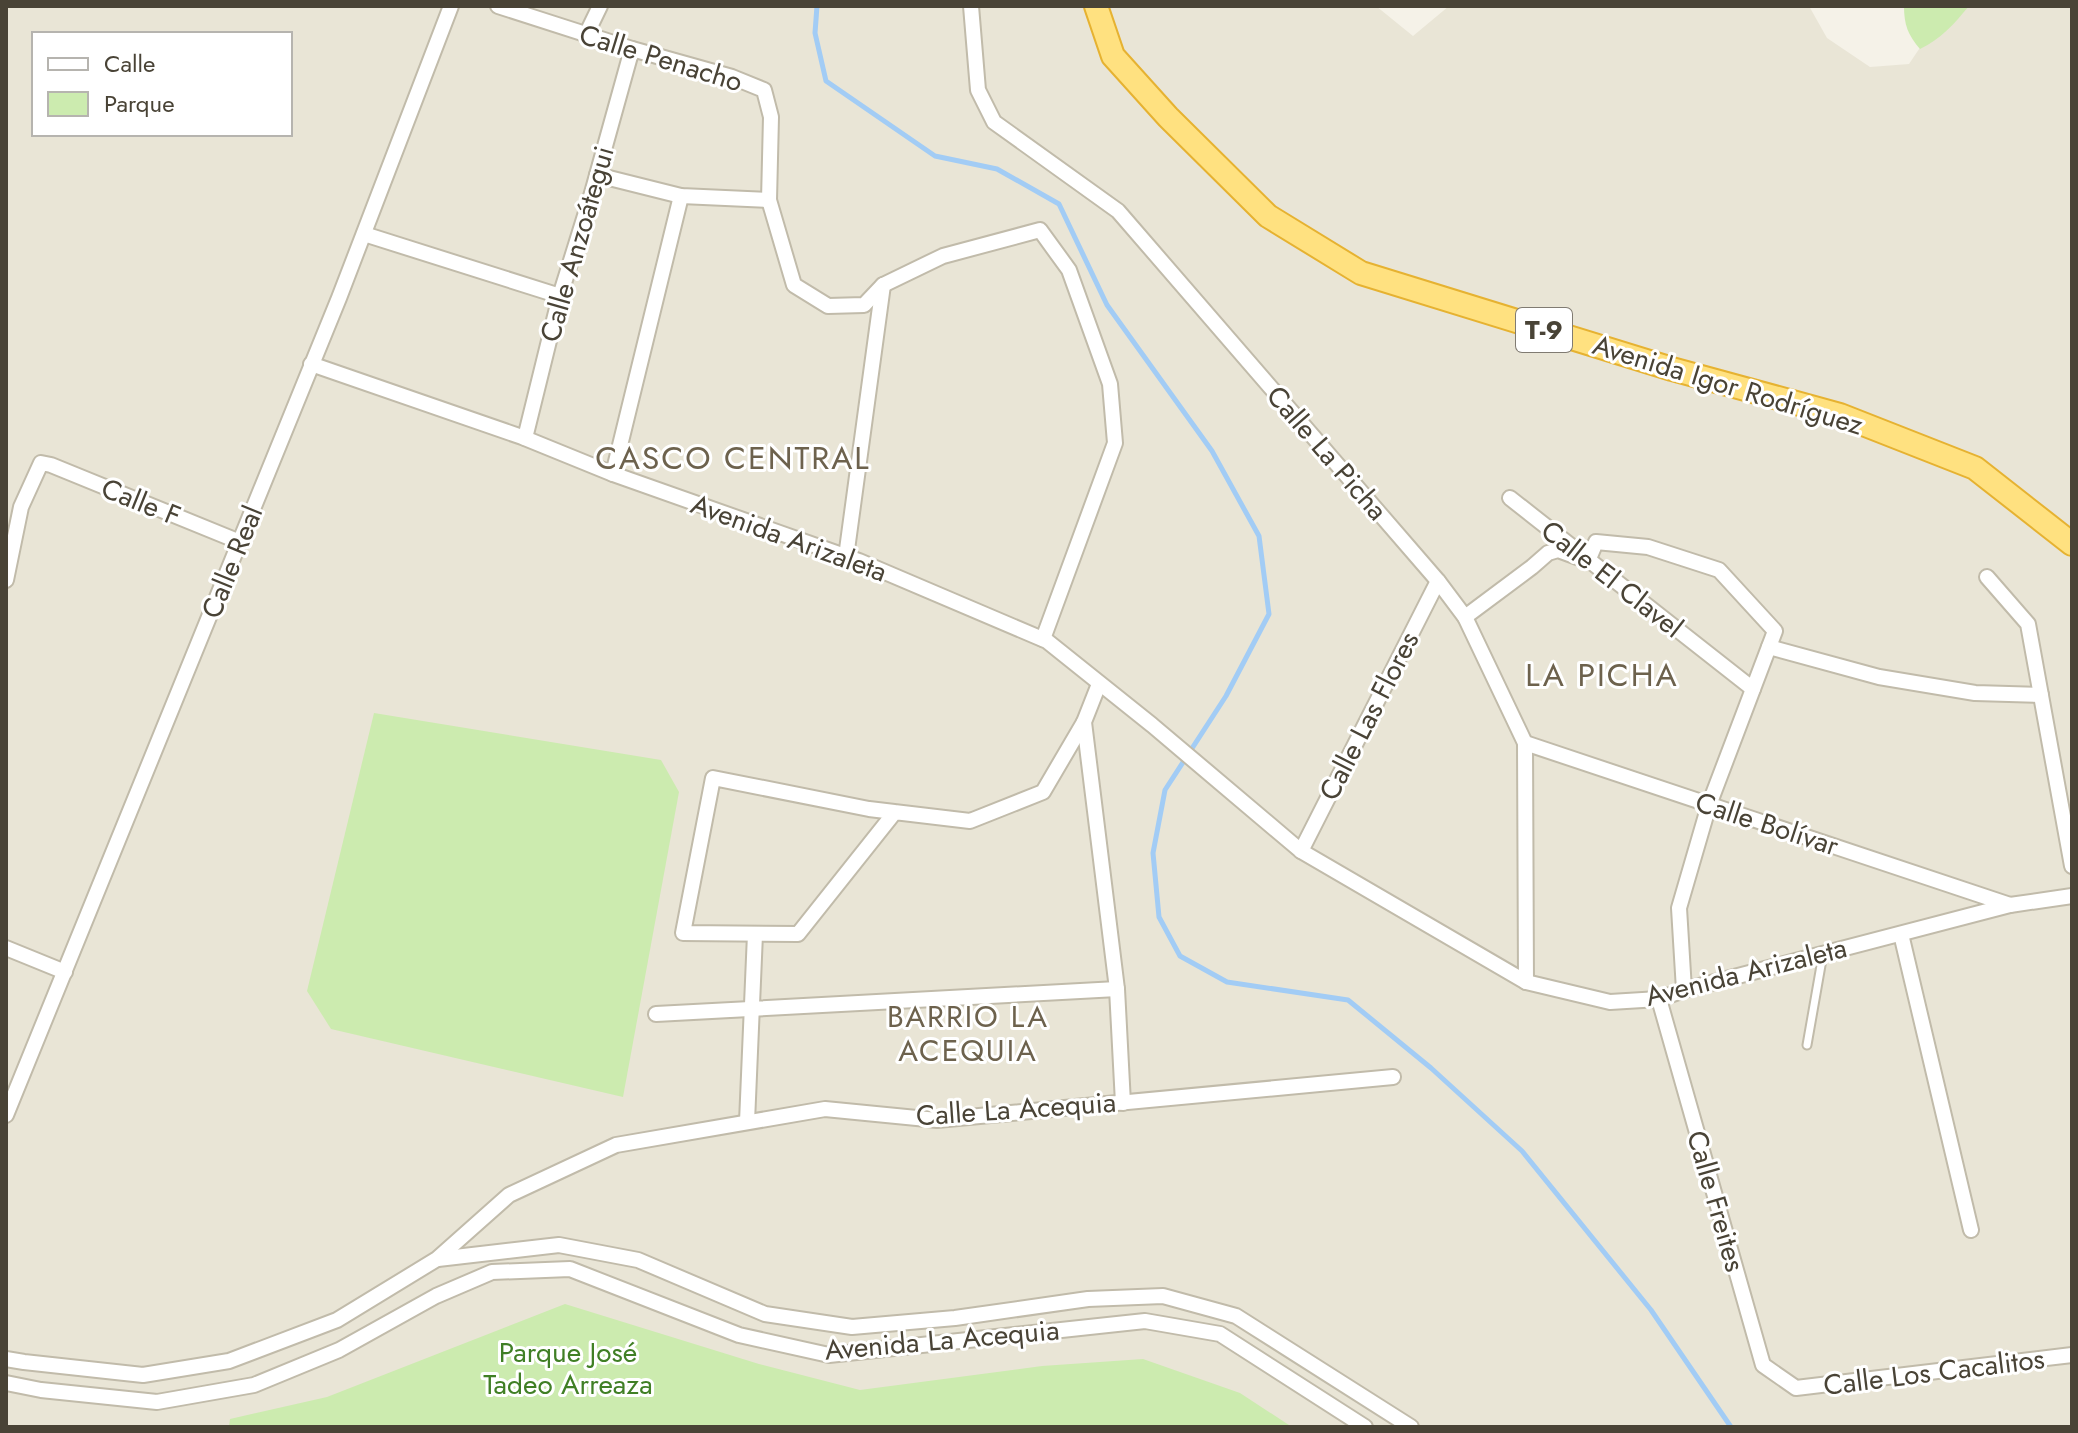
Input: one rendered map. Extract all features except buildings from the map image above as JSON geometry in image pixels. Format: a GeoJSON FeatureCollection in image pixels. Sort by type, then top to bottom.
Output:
{"type":"FeatureCollection","features":[{"type":"Feature","properties":{"kind":"highway","name":"Avenida Igor Rodríguez"},"geometry":{"type":"LineString","coordinates":[[1096,6],[1113,56],[1168,117],[1268,216],[1361,273],[1672,369],[1840,415],[1975,468],[2072,544]]}},
{"type":"Feature","properties":{"kind":"street","name":"Calle Real"},"geometry":{"type":"LineString","coordinates":[[6,1115],[364,234],[451,6]]}},
{"type":"Feature","properties":{"kind":"street","name":"Calle Penacho"},"geometry":{"type":"LineString","coordinates":[[498,6],[732,77],[764,90],[771,117],[769,200],[794,285],[828,306],[864,305],[883,285],[943,256],[1040,230],[1069,270],[1110,384],[1115,443],[1043,639]]}},
{"type":"Feature","properties":{"kind":"street"},"geometry":{"type":"LineString","coordinates":[[586,35],[600,6]]}},
{"type":"Feature","properties":{"kind":"street","name":"Calle La Picha"},"geometry":{"type":"LineString","coordinates":[[971,6],[978,90],[994,122],[1118,211],[1438,581],[1465,617],[1525,743],[1526,982]]}},
{"type":"Feature","properties":{"kind":"street","name":"Calle Anzoátegui"},"geometry":{"type":"LineString","coordinates":[[525,438],[560,296],[632,49]]}},
{"type":"Feature","properties":{"kind":"street"},"geometry":{"type":"LineString","coordinates":[[597,175],[681,196],[769,200]]}},
{"type":"Feature","properties":{"kind":"street"},"geometry":{"type":"LineString","coordinates":[[613,474],[681,196]]}},
{"type":"Feature","properties":{"kind":"street"},"geometry":{"type":"LineString","coordinates":[[364,234],[560,296]]}},
{"type":"Feature","properties":{"kind":"street"},"geometry":{"type":"LineString","coordinates":[[846,557],[883,285]]}},
{"type":"Feature","properties":{"kind":"street","name":"Avenida Arizaleta"},"geometry":{"type":"LineString","coordinates":[[311,364],[525,438],[613,474],[846,557],[1043,639],[1152,725],[1301,851],[1526,982],[1610,1002],[1659,999],[2010,905],[2072,896]]}},
{"type":"Feature","properties":{"kind":"street","name":"Calle F"},"geometry":{"type":"LineString","coordinates":[[6,580],[21,507],[41,463],[240,542]]}},
{"type":"Feature","properties":{"kind":"street","name":"Calle El Clavel"},"geometry":{"type":"LineString","coordinates":[[1510,498],[1753,689]]}},
{"type":"Feature","properties":{"kind":"street"},"geometry":{"type":"LineString","coordinates":[[1465,617],[1548,553],[1558,550],[1588,561],[1596,542],[1648,547],[1719,570],[1775,631],[1709,805],[1679,908],[1684,990]]}},
{"type":"Feature","properties":{"kind":"street"},"geometry":{"type":"LineString","coordinates":[[1987,577],[2028,624],[2072,866]]}},
{"type":"Feature","properties":{"kind":"street","name":"Calle Las Flores"},"geometry":{"type":"LineString","coordinates":[[1301,851],[1438,581]]}},
{"type":"Feature","properties":{"kind":"street"},"geometry":{"type":"LineString","coordinates":[[1769,647],[1879,677],[1975,693],[2041,695]]}},
{"type":"Feature","properties":{"kind":"street"},"geometry":{"type":"LineString","coordinates":[[895,812],[798,934],[683,933],[713,778],[869,809],[895,812],[970,821],[1043,792],[1084,722],[1099,684]]}},
{"type":"Feature","properties":{"kind":"street"},"geometry":{"type":"LineString","coordinates":[[1084,722],[1117,989],[1123,1103]]}},
{"type":"Feature","properties":{"kind":"street","name":"Calle Bolívar"},"geometry":{"type":"LineString","coordinates":[[1525,743],[2010,905]]}},
{"type":"Feature","properties":{"kind":"street"},"geometry":{"type":"LineString","coordinates":[[747,1122],[755,934]]}},
{"type":"Feature","properties":{"kind":"street"},"geometry":{"type":"LineString","coordinates":[[1901,934],[1971,1230]]}},
{"type":"Feature","properties":{"kind":"street"},"geometry":{"type":"LineString","coordinates":[[6,948],[65,972]]}},
{"type":"Feature","properties":{"kind":"street"},"geometry":{"type":"LineString","coordinates":[[656,1014],[1117,989]]}},
{"type":"Feature","properties":{"kind":"street","name":"Calle Freites"},"geometry":{"type":"LineString","coordinates":[[1659,999],[1763,1365],[1796,1388]]}},
{"type":"Feature","properties":{"kind":"street","name":"Calle La Acequia"},"geometry":{"type":"LineString","coordinates":[[437,1259],[509,1195],[616,1145],[825,1109],[937,1120],[1393,1077]]}},
{"type":"Feature","properties":{"kind":"street","name":"Avenida La Acequia"},"geometry":{"type":"LineString","coordinates":[[437,1259],[559,1245],[638,1260],[765,1314],[852,1327],[955,1318],[1088,1299],[1163,1296],[1236,1316],[1411,1427]]}},
{"type":"Feature","properties":{"kind":"street"},"geometry":{"type":"LineString","coordinates":[[6,1359],[143,1375],[229,1361],[337,1320],[437,1259]]}},
{"type":"Feature","properties":{"kind":"street","name":"Avenida La Acequia"},"geometry":{"type":"LineString","coordinates":[[6,1383],[41,1390],[157,1402],[254,1385],[339,1350],[436,1296],[492,1272],[570,1269],[739,1335],[829,1355],[1145,1321],[1220,1334],[1365,1427]]}},
{"type":"Feature","properties":{"kind":"street","name":"Calle Los Cacalitos"},"geometry":{"type":"LineString","coordinates":[[1796,1388],[2072,1355]]}},
{"type":"Feature","properties":{"kind":"lane"},"geometry":{"type":"LineString","coordinates":[[1807,1045],[1823,954]]}},
{"type":"Feature","properties":{"kind":"shaded area"},"geometry":{"type":"Polygon","coordinates":[[[6,6],[1376,6],[1413,36],[1449,6],[1809,6],[1827,38],[1870,67],[1909,64],[1948,6],[2072,6],[2072,1427],[6,1427],[6,6]]]}},
{"type":"Feature","properties":{"kind":"green space"},"geometry":{"type":"Polygon","coordinates":[[[1904,6],[1969,6],[1941,36],[1920,49],[1908,29],[1904,6]]]}},
{"type":"Feature","properties":{"kind":"green space"},"geometry":{"type":"Polygon","coordinates":[[[374,713],[661,760],[679,792],[623,1097],[331,1029],[307,991],[374,713]]]}},
{"type":"Feature","properties":{"kind":"green space","name":"Parque José Tadeo Arreaza"},"geometry":{"type":"Polygon","coordinates":[[[565,1304],[759,1364],[860,1390],[1042,1366],[1143,1359],[1240,1393],[1292,1427],[229,1427],[230,1419],[327,1397],[565,1304]]]}},
{"type":"Feature","properties":{"kind":"waterway"},"geometry":{"type":"LineString","coordinates":[[817,6],[815,33],[826,81],[935,156],[997,169],[1059,204],[1107,305],[1212,451],[1259,536],[1269,614],[1226,696],[1165,790],[1153,853],[1159,917],[1180,956],[1227,982],[1348,1000],[1431,1068],[1522,1151],[1651,1310],[1731,1427]]}},
{"type":"Feature","properties":{"kind":"district","name":"CASCO CENTRAL"},"geometry":{"type":"Point","coordinates":[733,458]}},
{"type":"Feature","properties":{"kind":"district","name":"LA PICHA"},"geometry":{"type":"Point","coordinates":[1602,675]}},
{"type":"Feature","properties":{"kind":"district","name":"BARRIO LA ACEQUIA"},"geometry":{"type":"Point","coordinates":[968,1033]}}]}
